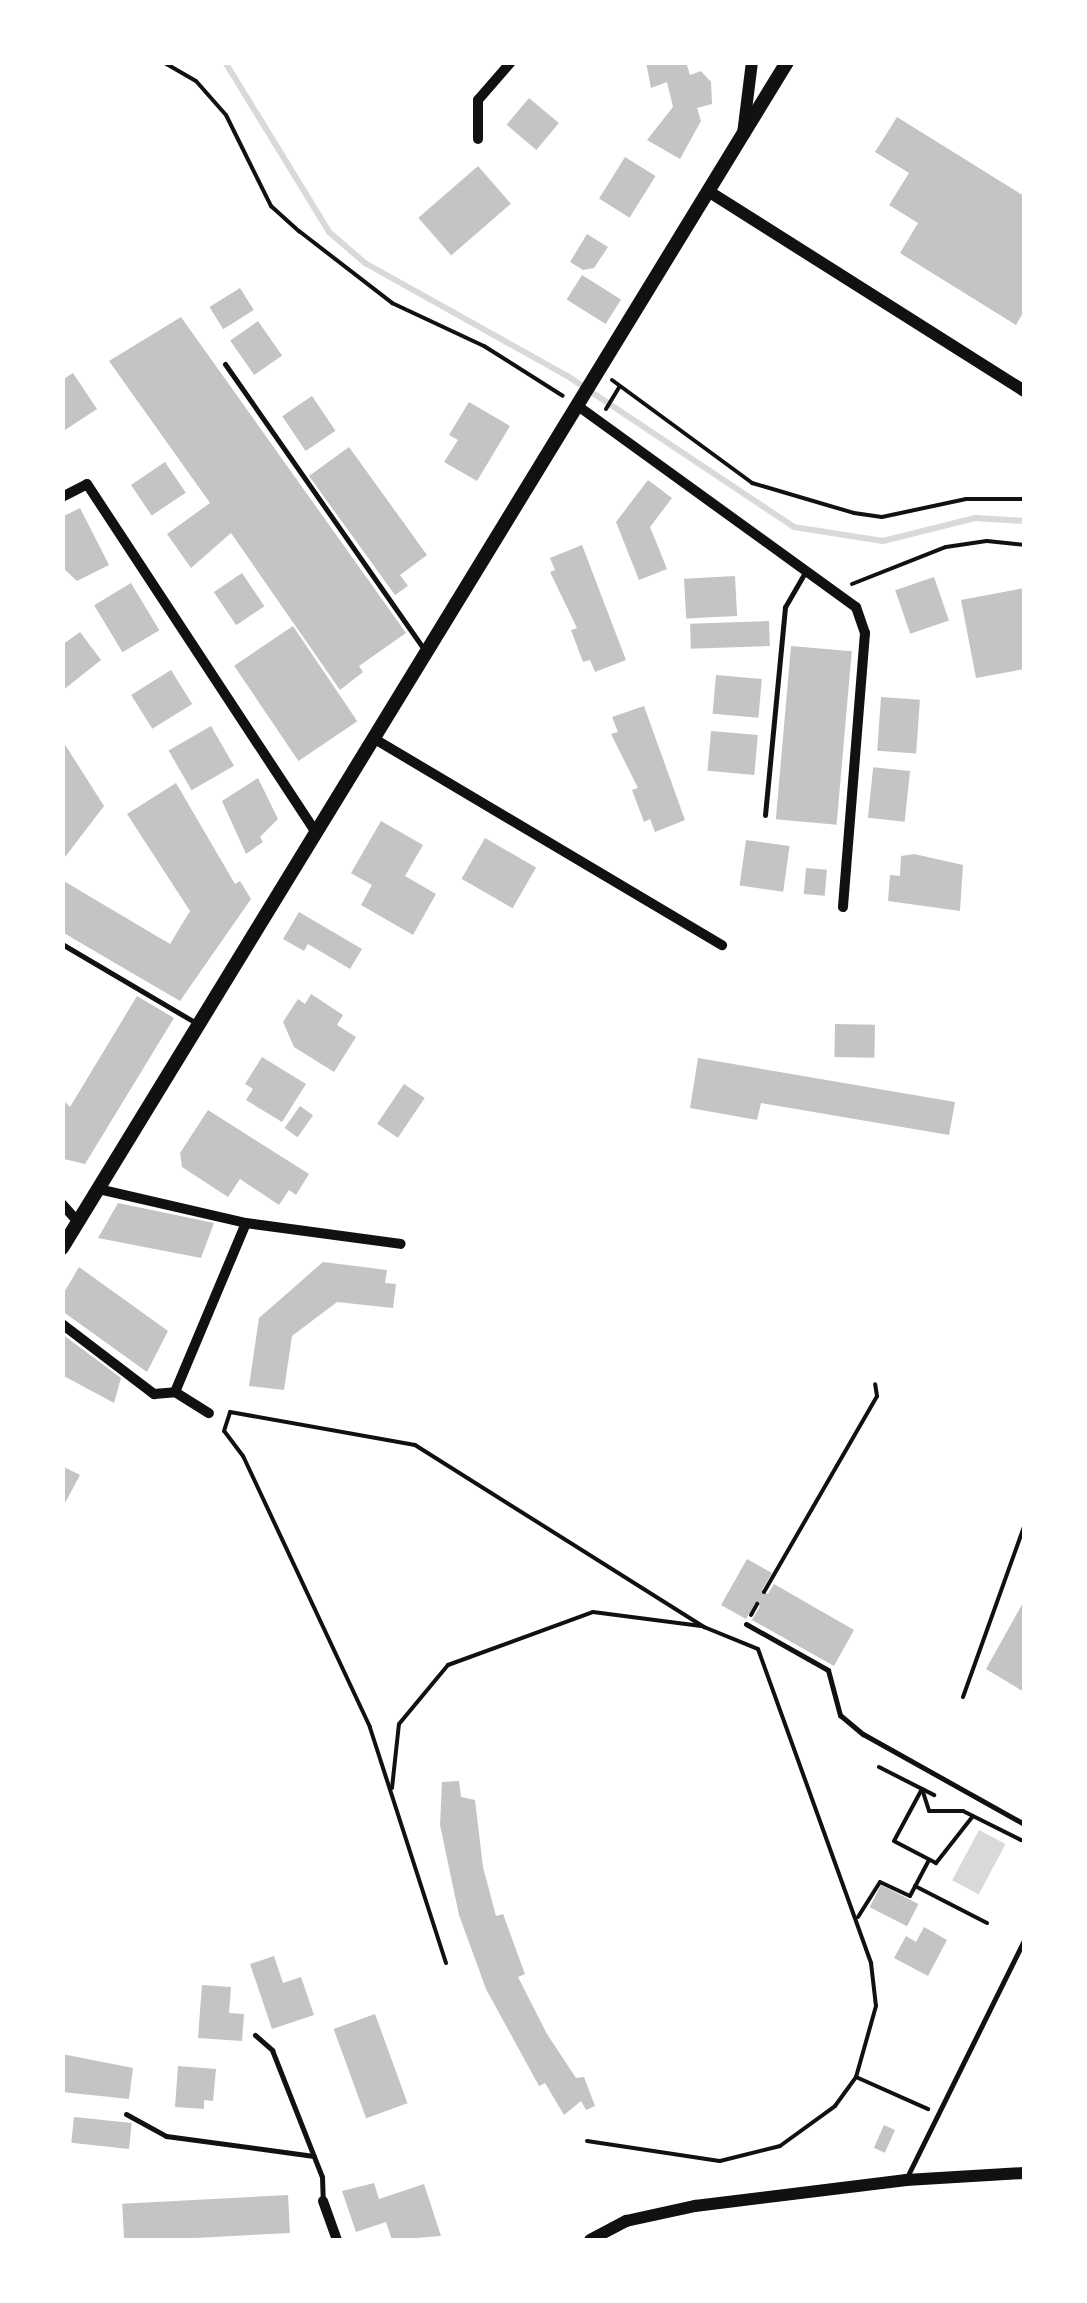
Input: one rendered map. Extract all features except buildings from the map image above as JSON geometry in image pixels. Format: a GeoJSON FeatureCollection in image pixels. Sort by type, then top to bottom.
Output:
{"type":"FeatureCollection","features":[{"type":"Feature","properties":{"kind":"main road"},"geometry":{"type":"LineString","coordinates":[[62,1248],[785,64]]}},
{"type":"Feature","properties":{"kind":"street"},"geometry":{"type":"LineString","coordinates":[[478,139],[478,100],[511,62]]}},
{"type":"Feature","properties":{"kind":"street"},"geometry":{"type":"LineString","coordinates":[[743,134],[752,62]]}},
{"type":"Feature","properties":{"kind":"street"},"geometry":{"type":"LineString","coordinates":[[708,191],[1024,391]]}},
{"type":"Feature","properties":{"kind":"street"},"geometry":{"type":"LineString","coordinates":[[578,406],[805,573],[839,590],[856,607],[865,632],[844,907]]}},
{"type":"Feature","properties":{"kind":"street"},"geometry":{"type":"LineString","coordinates":[[62,497],[88,484],[316,833]]}},
{"type":"Feature","properties":{"kind":"street"},"geometry":{"type":"LineString","coordinates":[[373,738],[722,945]]}},
{"type":"Feature","properties":{"kind":"street"},"geometry":{"type":"LineString","coordinates":[[99,1189],[246,1223],[401,1244]]}},
{"type":"Feature","properties":{"kind":"street"},"geometry":{"type":"LineString","coordinates":[[62,1204],[78,1222]]}},
{"type":"Feature","properties":{"kind":"street"},"geometry":{"type":"LineString","coordinates":[[175,1392],[246,1223]]}},
{"type":"Feature","properties":{"kind":"street"},"geometry":{"type":"LineString","coordinates":[[62,1324],[154,1394],[175,1392],[209,1413]]}},
{"type":"Feature","properties":{"kind":"street"},"geometry":{"type":"LineString","coordinates":[[590,2240],[654,2212],[906,2180],[1024,2174]]}},
{"type":"Feature","properties":{"kind":"street"},"geometry":{"type":"LineString","coordinates":[[323,2201],[337,2240]]}},
{"type":"Feature","properties":{"kind":"lane"},"geometry":{"type":"LineString","coordinates":[[225,364],[426,652]]}},
{"type":"Feature","properties":{"kind":"lane"},"geometry":{"type":"LineString","coordinates":[[765,816],[785,607],[805,573]]}},
{"type":"Feature","properties":{"kind":"lane"},"geometry":{"type":"LineString","coordinates":[[62,944],[200,1026]]}},
{"type":"Feature","properties":{"kind":"lane"},"geometry":{"type":"LineString","coordinates":[[746,1624],[828,1670],[840,1715],[864,1734],[1024,1824]]}},
{"type":"Feature","properties":{"kind":"lane"},"geometry":{"type":"LineString","coordinates":[[906,2180],[935,2112],[1024,1940]]}},
{"type":"Feature","properties":{"kind":"lane"},"geometry":{"type":"LineString","coordinates":[[255,2036],[272,2050],[314,2156],[323,2201]]}},
{"type":"Feature","properties":{"kind":"lane"},"geometry":{"type":"LineString","coordinates":[[126,2114],[166,2136],[314,2156]]}},
{"type":"Feature","properties":{"kind":"path"},"geometry":{"type":"LineString","coordinates":[[163,62],[196,80],[226,115],[270,206],[299,231],[392,303],[484,346],[578,406]]}},
{"type":"Feature","properties":{"kind":"path"},"geometry":{"type":"LineString","coordinates":[[600,372],[618,389],[752,483],[854,513],[882,517],[966,499],[1024,499]]}},
{"type":"Feature","properties":{"kind":"path"},"geometry":{"type":"LineString","coordinates":[[603,413],[618,389]]}},
{"type":"Feature","properties":{"kind":"path"},"geometry":{"type":"LineString","coordinates":[[839,590],[946,547],[987,541],[1024,545]]}},
{"type":"Feature","properties":{"kind":"path"},"geometry":{"type":"LineString","coordinates":[[764,1592],[877,1396],[874,1384]]}},
{"type":"Feature","properties":{"kind":"path"},"geometry":{"type":"LineString","coordinates":[[446,1963],[352,1683],[224,1430],[230,1412],[415,1445],[704,1626],[758,1649],[858,1917],[876,2006],[856,2077],[804,2131],[780,2146],[720,2161],[587,2141]]}},
{"type":"Feature","properties":{"kind":"path"},"geometry":{"type":"LineString","coordinates":[[963,1697],[1024,1528]]}},
{"type":"Feature","properties":{"kind":"path"},"geometry":{"type":"LineString","coordinates":[[392,1793],[399,1724],[448,1665],[594,1612],[704,1626]]}},
{"type":"Feature","properties":{"kind":"path"},"geometry":{"type":"LineString","coordinates":[[879,1768],[934,1795]]}},
{"type":"Feature","properties":{"kind":"path"},"geometry":{"type":"LineString","coordinates":[[922,1788],[930,1810],[973,1816],[1021,1840]]}},
{"type":"Feature","properties":{"kind":"path"},"geometry":{"type":"LineString","coordinates":[[922,1788],[894,1841],[928,1860],[936,1863],[973,1816]]}},
{"type":"Feature","properties":{"kind":"path"},"geometry":{"type":"LineString","coordinates":[[858,1917],[880,1882],[910,1896],[928,1860]]}},
{"type":"Feature","properties":{"kind":"path"},"geometry":{"type":"LineString","coordinates":[[915,1886],[987,1923]]}},
{"type":"Feature","properties":{"kind":"path"},"geometry":{"type":"LineString","coordinates":[[856,2077],[935,2112]]}},
{"type":"Feature","properties":{"kind":"shaded area"},"geometry":{"type":"Polygon","coordinates":[[[979,1830],[1005,1844],[979,1894],[952,1880],[979,1830]]]}},
{"type":"Feature","properties":{"kind":"waterway"},"geometry":{"type":"LineString","coordinates":[[225,62],[329,232],[365,263],[569,377],[794,527],[883,541],[975,518],[1024,521]]}}]}
